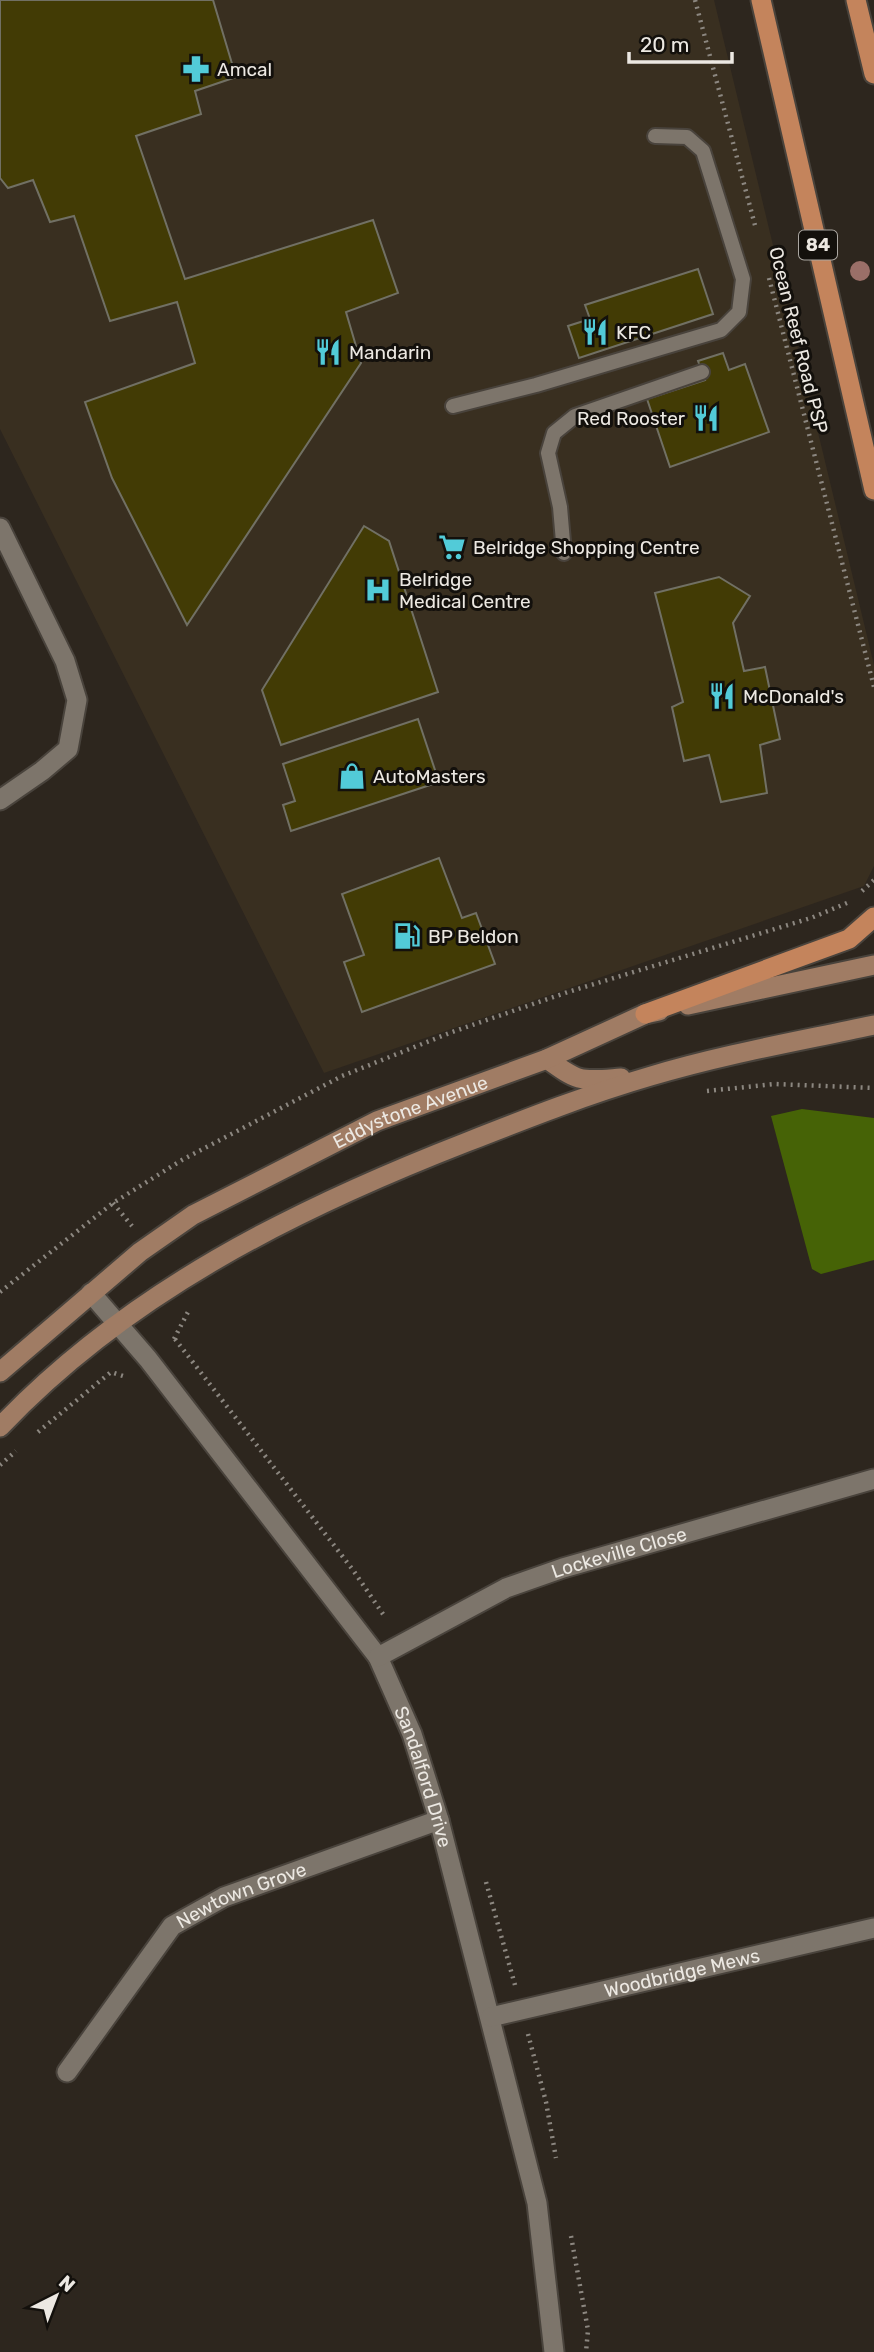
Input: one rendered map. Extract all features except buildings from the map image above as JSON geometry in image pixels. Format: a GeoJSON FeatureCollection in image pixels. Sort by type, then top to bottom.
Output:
{"type":"FeatureCollection","features":[{"type":"Feature","properties":{"kind":"main road","name":"84"},"geometry":{"type":"LineString","coordinates":[[761,0],[874,490]]}},
{"type":"Feature","properties":{"kind":"main road"},"geometry":{"type":"LineString","coordinates":[[856,0],[874,74]]}},
{"type":"Feature","properties":{"kind":"main road"},"geometry":{"type":"LineString","coordinates":[[645,1014],[849,939],[874,917]]}},
{"type":"Feature","properties":{"kind":"main road","name":"Eddystone Avenue"},"geometry":{"type":"LineString","coordinates":[[0,1371],[140,1252],[193,1215],[377,1121],[547,1059],[645,1014],[874,965]]}},
{"type":"Feature","properties":{"kind":"main road"},"geometry":{"type":"LineString","coordinates":[[0,1427],[31,1394],[116,1323],[219,1256],[319,1203],[396,1169],[563,1104],[653,1075],[874,1025]]}},
{"type":"Feature","properties":{"kind":"main road"},"geometry":{"type":"LineString","coordinates":[[547,1059],[573,1078],[586,1080],[653,1075]]}},
{"type":"Feature","properties":{"kind":"street"},"geometry":{"type":"LineString","coordinates":[[0,528],[65,661],[77,700],[68,749],[0,800]]}},
{"type":"Feature","properties":{"kind":"street","name":"Sandalford Drive"},"geometry":{"type":"LineString","coordinates":[[91,1293],[148,1359],[378,1657],[412,1734],[439,1820],[537,2203],[554,2352]]}},
{"type":"Feature","properties":{"kind":"street","name":"Lockeville Close"},"geometry":{"type":"LineString","coordinates":[[378,1657],[506,1588],[564,1568],[874,1479]]}},
{"type":"Feature","properties":{"kind":"street","name":"Newtown Grove"},"geometry":{"type":"LineString","coordinates":[[67,2072],[172,1926],[224,1897],[439,1820]]}},
{"type":"Feature","properties":{"kind":"street","name":"Woodbridge Mews"},"geometry":{"type":"LineString","coordinates":[[491,2017],[874,1928]]}},
{"type":"Feature","properties":{"kind":"lane"},"geometry":{"type":"LineString","coordinates":[[453,405],[536,385],[721,330],[739,313],[743,279],[703,151],[687,138],[655,136]]}},
{"type":"Feature","properties":{"kind":"lane"},"geometry":{"type":"LineString","coordinates":[[564,553],[561,507],[548,453],[554,433],[575,416],[702,372]]}},
{"type":"Feature","properties":{"kind":"path","name":"Ocean Reef Road PSP"},"geometry":{"type":"LineString","coordinates":[[695,0],[759,240]]}},
{"type":"Feature","properties":{"kind":"path","name":"Ocean Reef Road PSP"},"geometry":{"type":"LineString","coordinates":[[766,267],[874,687]]}},
{"type":"Feature","properties":{"kind":"path"},"geometry":{"type":"LineString","coordinates":[[859,894],[874,880]]}},
{"type":"Feature","properties":{"kind":"path"},"geometry":{"type":"LineString","coordinates":[[0,1292],[113,1203],[181,1160],[342,1076],[452,1032],[568,992],[811,918],[852,901]]}},
{"type":"Feature","properties":{"kind":"path"},"geometry":{"type":"LineString","coordinates":[[706,1092],[775,1084],[874,1088]]}},
{"type":"Feature","properties":{"kind":"path"},"geometry":{"type":"LineString","coordinates":[[32,1437],[111,1372],[126,1377],[175,1339],[190,1308]]}},
{"type":"Feature","properties":{"kind":"path"},"geometry":{"type":"LineString","coordinates":[[0,1465],[24,1444]]}},
{"type":"Feature","properties":{"kind":"shaded area","name":"Belridge Shopping Centre"},"geometry":{"type":"Polygon","coordinates":[[[0,0],[714,0],[874,665],[874,866],[864,886],[324,1073],[0,429],[0,0]]]}},
{"type":"Feature","properties":{"kind":"shaded area"},"geometry":{"type":"Polygon","coordinates":[[[802,1109],[874,1118],[874,1260],[821,1274],[812,1269],[771,1116],[802,1109]]]}},
{"type":"Feature","properties":{"kind":"place","name":"Amcal"},"geometry":{"type":"Point","coordinates":[196,69]}},
{"type":"Feature","properties":{"kind":"place","name":"KFC"},"geometry":{"type":"Point","coordinates":[595,332]}},
{"type":"Feature","properties":{"kind":"place","name":"Mandarin"},"geometry":{"type":"Point","coordinates":[328,352]}},
{"type":"Feature","properties":{"kind":"place","name":"Red Rooster"},"geometry":{"type":"Point","coordinates":[706,418]}},
{"type":"Feature","properties":{"kind":"place","name":"Belridge Shopping Centre"},"geometry":{"type":"Point","coordinates":[452,547]}},
{"type":"Feature","properties":{"kind":"place","name":"Belridge Medical Centre"},"geometry":{"type":"Point","coordinates":[378,590]}},
{"type":"Feature","properties":{"kind":"place","name":"McDonald's"},"geometry":{"type":"Point","coordinates":[722,696]}},
{"type":"Feature","properties":{"kind":"place","name":"AutoMasters"},"geometry":{"type":"Point","coordinates":[352,776]}},
{"type":"Feature","properties":{"kind":"place","name":"BP Beldon"},"geometry":{"type":"Point","coordinates":[407,936]}}]}
